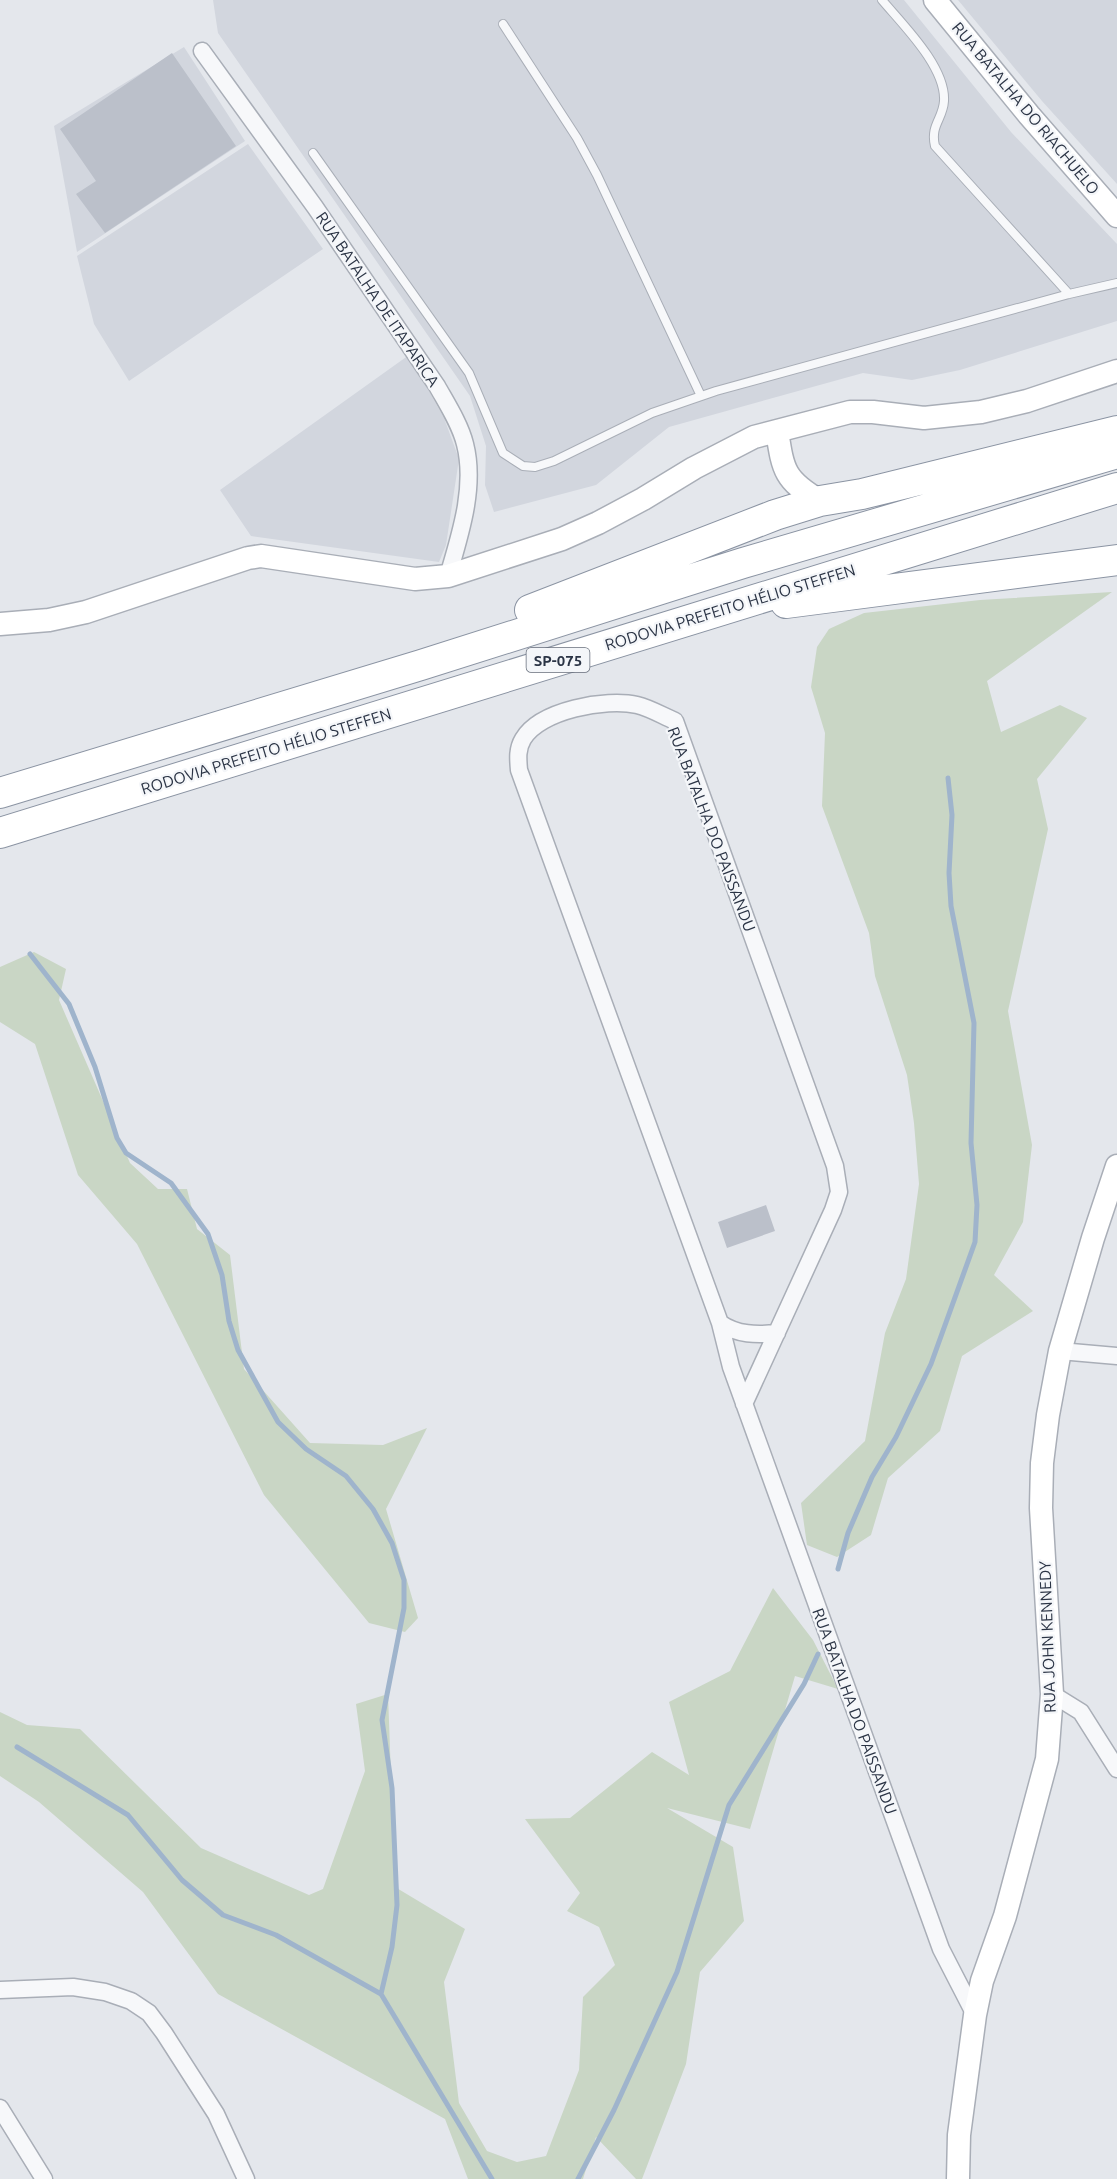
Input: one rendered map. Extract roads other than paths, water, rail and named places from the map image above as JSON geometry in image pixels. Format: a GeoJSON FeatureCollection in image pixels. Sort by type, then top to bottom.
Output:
{"type":"FeatureCollection","features":[{"type":"Feature","properties":{"kind":"highway"},"geometry":{"type":"LineString","coordinates":[[212,729],[565,597],[775,515],[820,501],[862,494],[1117,431]]}},
{"type":"Feature","properties":{"kind":"highway","name":"SP-075"},"geometry":{"type":"LineString","coordinates":[[0,793],[743,563],[1117,453]]}},
{"type":"Feature","properties":{"kind":"highway","name":"RODOVIA PREFEITO HÉLIO STEFFEN"},"geometry":{"type":"LineString","coordinates":[[0,833],[1117,488]]}},
{"type":"Feature","properties":{"kind":"highway"},"geometry":{"type":"LineString","coordinates":[[726,608],[798,602],[1117,560]]}},
{"type":"Feature","properties":{"kind":"street","name":"RUA BATALHA DO RIACHUELO"},"geometry":{"type":"LineString","coordinates":[[935,0],[1029,116],[1117,216]]}},
{"type":"Feature","properties":{"kind":"street","name":"RUA BATALHA DE ITAPARICA"},"geometry":{"type":"LineString","coordinates":[[202,51],[315,207],[437,386],[452,414],[465,444],[468,471],[464,522],[448,576]]}},
{"type":"Feature","properties":{"kind":"street"},"geometry":{"type":"LineString","coordinates":[[0,624],[49,620],[86,612],[142,596],[261,556],[415,579],[448,576],[562,539],[643,499],[694,468],[754,437],[850,412],[924,417],[981,412],[1027,401],[1117,371]]}},
{"type":"Feature","properties":{"kind":"street"},"geometry":{"type":"LineString","coordinates":[[775,515],[786,473],[777,431]]}},
{"type":"Feature","properties":{"kind":"street"},"geometry":{"type":"LineString","coordinates":[[786,473],[808,494],[820,501]]}},
{"type":"Feature","properties":{"kind":"street","name":"RUA BATALHA DO PAISSANDU"},"geometry":{"type":"LineString","coordinates":[[744,1404],[833,1210],[839,1192],[835,1166],[675,721],[637,705],[600,703],[570,709],[527,732],[521,741],[517,756],[519,770],[720,1323],[731,1367],[744,1404],[941,1948],[975,2015]]}},
{"type":"Feature","properties":{"kind":"street","name":"RUA JOHN KENNEDY"},"geometry":{"type":"LineString","coordinates":[[958,2179],[959,2135],[975,2015],[982,1981],[1005,1916],[1047,1759],[1052,1694],[1041,1508],[1042,1463],[1048,1415],[1060,1351],[1117,1166]]}},
{"type":"Feature","properties":{"kind":"street"},"geometry":{"type":"LineString","coordinates":[[720,1323],[729,1330],[747,1334],[777,1333]]}},
{"type":"Feature","properties":{"kind":"street"},"geometry":{"type":"LineString","coordinates":[[1060,1351],[1117,1356]]}},
{"type":"Feature","properties":{"kind":"street"},"geometry":{"type":"LineString","coordinates":[[1052,1694],[1081,1712],[1117,1769]]}},
{"type":"Feature","properties":{"kind":"street"},"geometry":{"type":"LineString","coordinates":[[0,1990],[73,1987],[105,1992],[131,2001],[149,2013],[216,2114],[246,2179]]}},
{"type":"Feature","properties":{"kind":"street"},"geometry":{"type":"LineString","coordinates":[[0,2108],[44,2179]]}},
{"type":"Feature","properties":{"kind":"lane"},"geometry":{"type":"LineString","coordinates":[[882,0],[938,71],[944,102],[934,126],[935,146],[1069,294]]}},
{"type":"Feature","properties":{"kind":"lane"},"geometry":{"type":"LineString","coordinates":[[503,24],[577,138],[597,175],[701,396]]}},
{"type":"Feature","properties":{"kind":"lane"},"geometry":{"type":"LineString","coordinates":[[313,153],[469,373],[503,453],[523,466],[535,467],[554,461],[652,412],[701,396],[1069,294],[1117,283]]}},
{"type":"Feature","properties":{"kind":"waterway"},"geometry":{"type":"LineString","coordinates":[[838,1569],[848,1533],[872,1477],[896,1437],[931,1364],[975,1242],[977,1205],[971,1143],[974,1023],[951,906],[949,873],[952,815],[948,778]]}},
{"type":"Feature","properties":{"kind":"waterway"},"geometry":{"type":"LineString","coordinates":[[30,954],[69,1004],[95,1067],[117,1138],[126,1153],[171,1183],[208,1234],[222,1275],[229,1321],[238,1350],[278,1422],[306,1449],[346,1476],[373,1509],[392,1543],[404,1580],[404,1608],[382,1720],[392,1788],[397,1905],[392,1947],[381,1994]]}},
{"type":"Feature","properties":{"kind":"waterway"},"geometry":{"type":"LineString","coordinates":[[578,2179],[614,2110],[677,1972],[729,1805],[804,1684],[818,1654]]}},
{"type":"Feature","properties":{"kind":"waterway"},"geometry":{"type":"LineString","coordinates":[[17,1747],[128,1815],[182,1880],[223,1915],[276,1935],[381,1994],[492,2179]]}}]}
